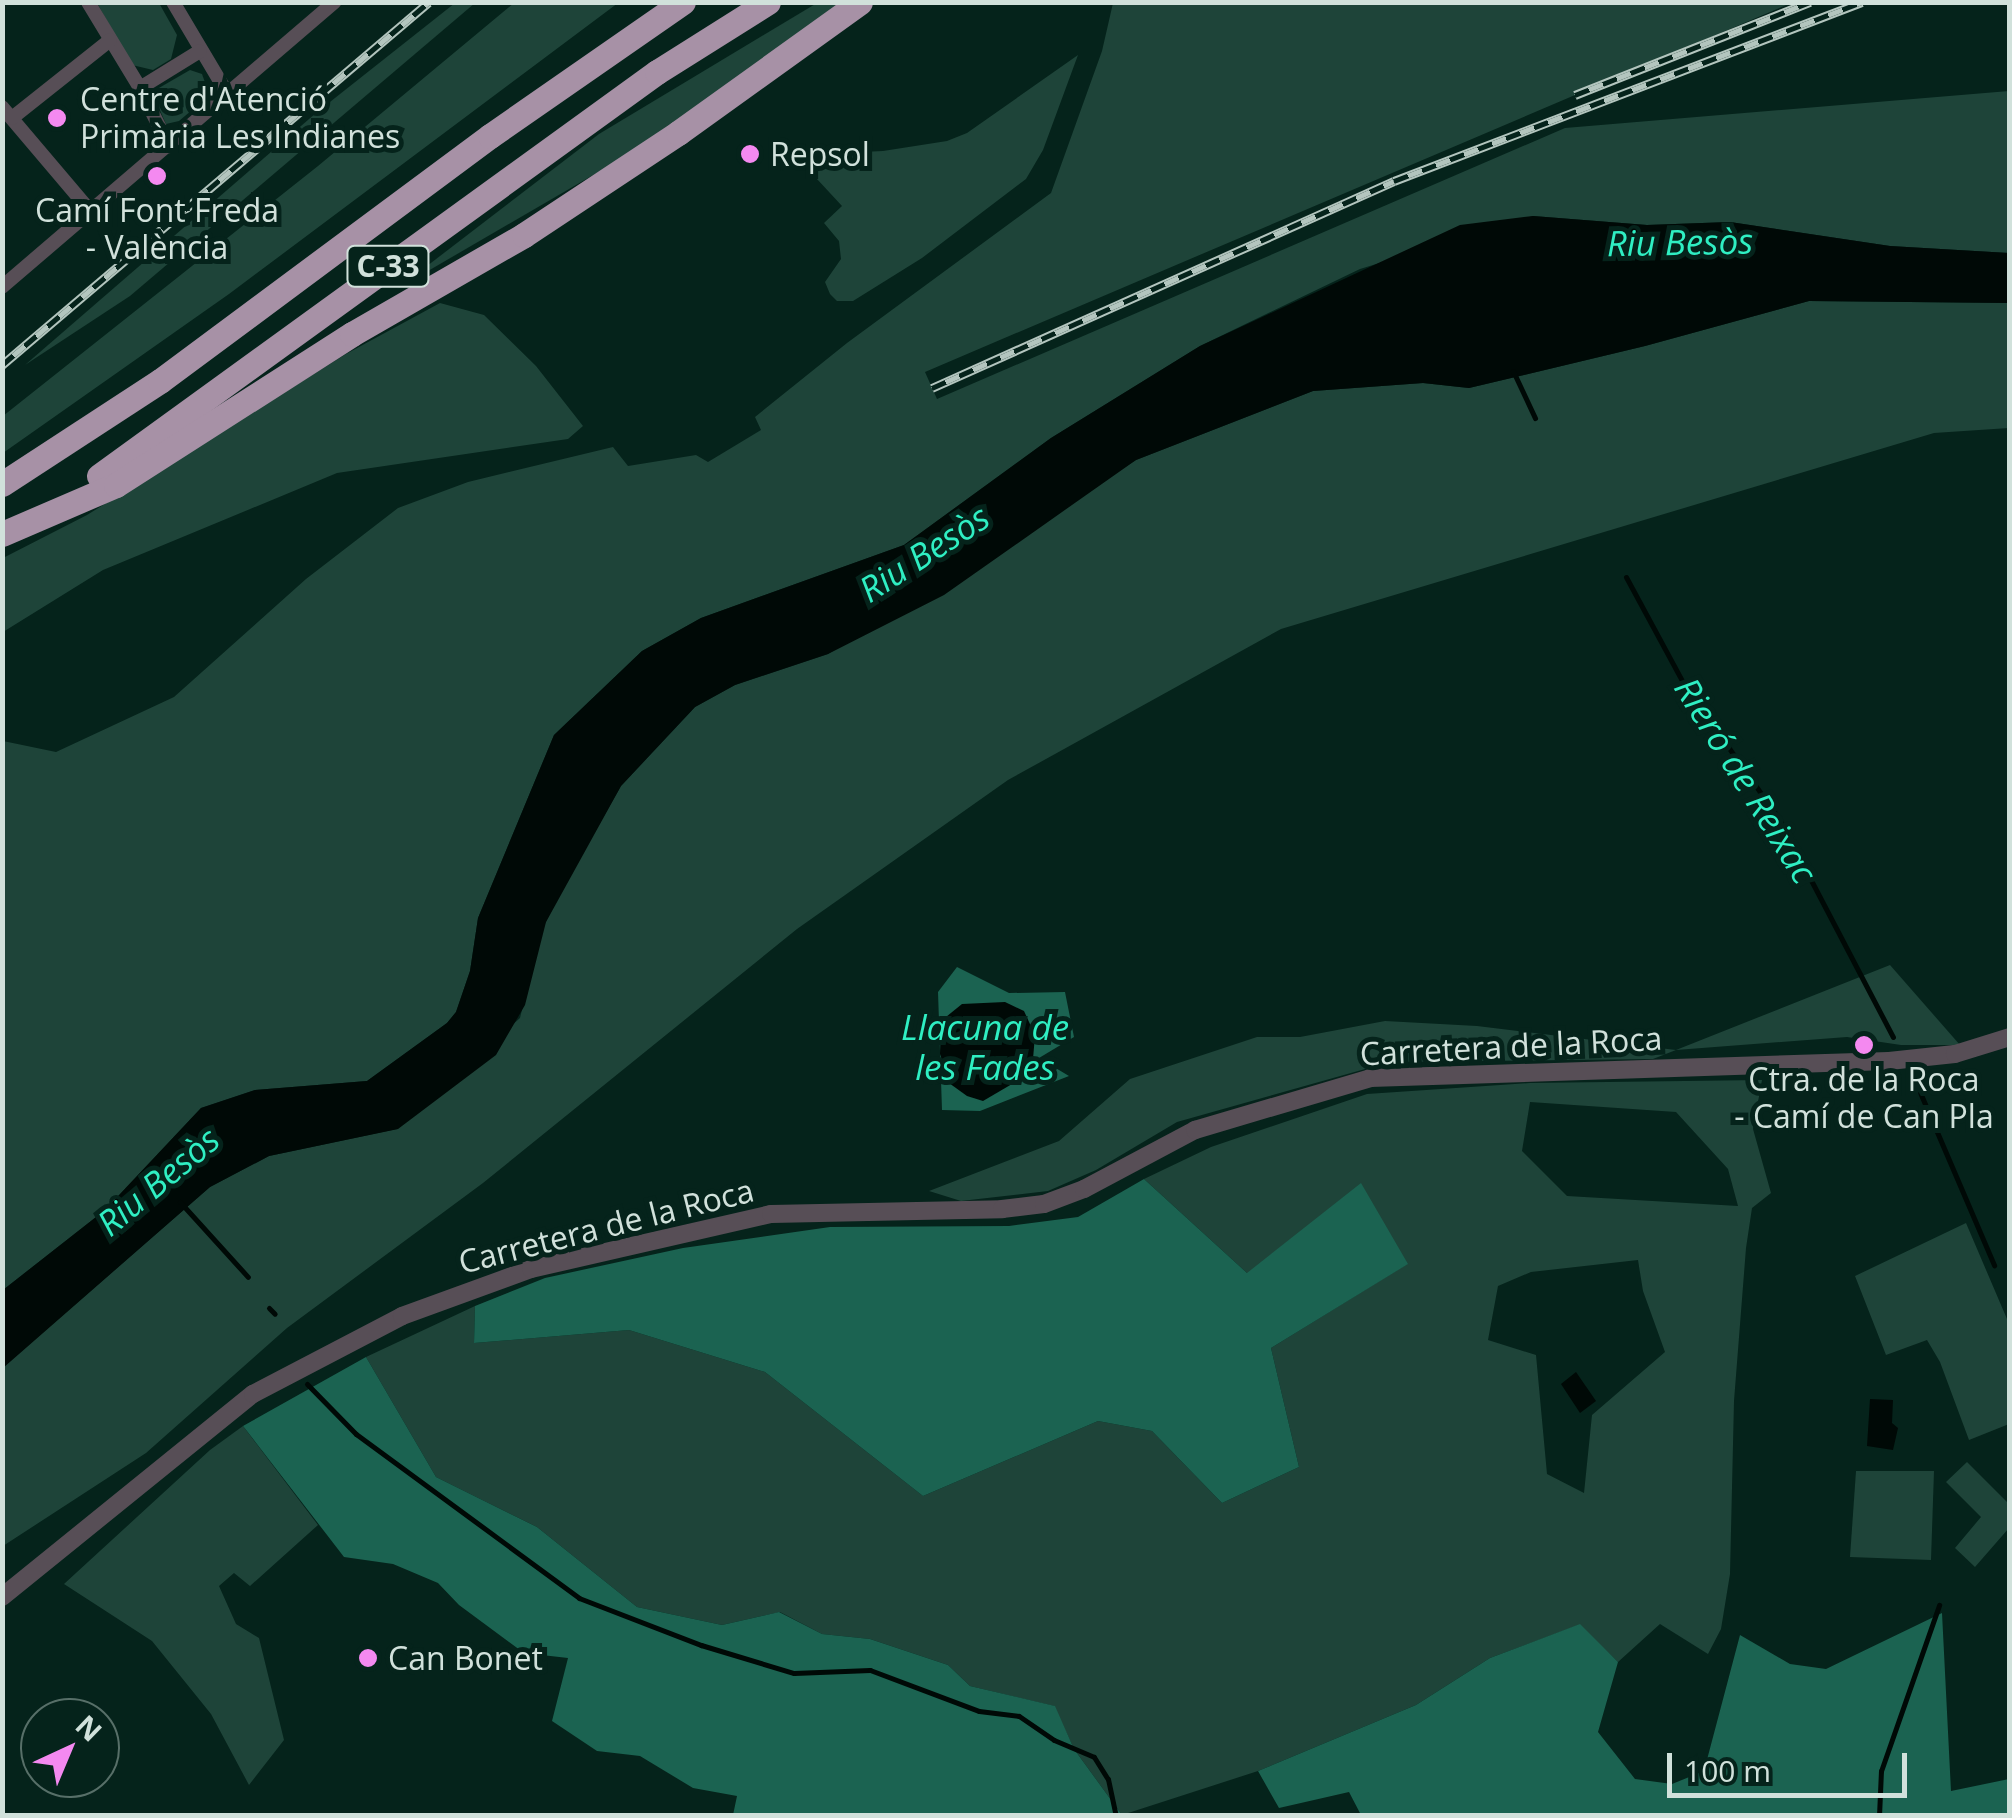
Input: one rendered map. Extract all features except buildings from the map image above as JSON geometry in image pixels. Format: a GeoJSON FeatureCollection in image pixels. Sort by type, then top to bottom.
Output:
{"type":"FeatureCollection","features":[{"type":"Feature","properties":{"kind":"highway"},"geometry":{"type":"LineString","coordinates":[[580,73],[655,2]]}},
{"type":"Feature","properties":{"kind":"highway","name":"C-33"},"geometry":{"type":"LineString","coordinates":[[2,484],[160,381],[580,73],[684,2]]}},
{"type":"Feature","properties":{"kind":"highway","name":"C-33"},"geometry":{"type":"LineString","coordinates":[[6,532],[196,410],[525,166],[658,72],[768,2]]}},
{"type":"Feature","properties":{"kind":"highway"},"geometry":{"type":"LineString","coordinates":[[6,532],[116,485],[319,355],[524,235],[663,143],[860,2]]}},
{"type":"Feature","properties":{"kind":"street"},"geometry":{"type":"LineString","coordinates":[[88,2],[140,88],[169,146]]}},
{"type":"Feature","properties":{"kind":"street"},"geometry":{"type":"LineString","coordinates":[[172,2],[227,93]]}},
{"type":"Feature","properties":{"kind":"street"},"geometry":{"type":"LineString","coordinates":[[2,286],[334,2]]}},
{"type":"Feature","properties":{"kind":"street"},"geometry":{"type":"LineString","coordinates":[[92,212],[7,113],[110,40]]}},
{"type":"Feature","properties":{"kind":"street"},"geometry":{"type":"LineString","coordinates":[[140,88],[200,51]]}},
{"type":"Feature","properties":{"kind":"street","name":"Carretera de la Roca"},"geometry":{"type":"LineString","coordinates":[[2,1597],[252,1394],[402,1316],[531,1270],[771,1214],[1030,1207],[1084,1189],[1195,1130],[1370,1078],[1888,1061],[1955,1054],[2010,1037]]}},
{"type":"Feature","properties":{"kind":"green space"},"geometry":{"type":"Polygon","coordinates":[[[97,3],[159,3],[177,35],[171,59],[153,70],[132,65],[97,3]]]}},
{"type":"Feature","properties":{"kind":"green space"},"geometry":{"type":"Polygon","coordinates":[[[455,3],[475,3],[130,296],[25,365],[316,113],[455,3]]]}},
{"type":"Feature","properties":{"kind":"green space"},"geometry":{"type":"Polygon","coordinates":[[[514,3],[618,3],[229,294],[3,453],[3,416],[318,166],[514,3]]]}},
{"type":"Feature","properties":{"kind":"green space"},"geometry":{"type":"Polygon","coordinates":[[[817,3],[840,3],[631,153],[397,289],[599,134],[817,3]]]}},
{"type":"Feature","properties":{"kind":"green space"},"geometry":{"type":"Polygon","coordinates":[[[1113,3],[1791,3],[925,372],[937,399],[1565,128],[2009,91],[2009,253],[1890,246],[1730,222],[1647,225],[1533,216],[1360,269],[1200,346],[1051,438],[904,545],[701,618],[642,651],[554,735],[478,918],[470,971],[456,1012],[447,1023],[367,1081],[255,1090],[201,1108],[105,1210],[3,1290],[3,741],[56,752],[174,697],[306,579],[398,508],[468,482],[613,447],[628,466],[696,455],[708,462],[761,430],[755,417],[847,343],[1051,193],[1102,51],[1113,3]]]}},
{"type":"Feature","properties":{"kind":"green space"},"geometry":{"type":"Polygon","coordinates":[[[1078,55],[1043,150],[1026,179],[922,258],[853,301],[837,301],[830,294],[825,282],[841,259],[839,241],[824,223],[842,206],[804,165],[819,154],[883,151],[947,141],[967,133],[1078,55]]]}},
{"type":"Feature","properties":{"kind":"green space"},"geometry":{"type":"Polygon","coordinates":[[[190,70],[202,74],[208,91],[204,100],[179,121],[166,124],[152,92],[190,70]]]}},
{"type":"Feature","properties":{"kind":"green space"},"geometry":{"type":"Polygon","coordinates":[[[1809,301],[2009,303],[2009,428],[1934,433],[1281,629],[1008,780],[797,929],[483,1183],[287,1328],[146,1453],[3,1546],[2,1368],[210,1187],[269,1156],[397,1129],[520,1018],[540,934],[560,893],[621,786],[695,707],[735,685],[828,654],[1136,460],[1313,391],[1423,383],[1469,388],[1809,301]]]}},
{"type":"Feature","properties":{"kind":"green space"},"geometry":{"type":"Polygon","coordinates":[[[440,303],[484,315],[536,366],[583,426],[568,439],[337,473],[103,570],[3,632],[3,558],[87,515],[346,354],[440,303]]]}},
{"type":"Feature","properties":{"kind":"green space"},"geometry":{"type":"Polygon","coordinates":[[[1890,965],[1960,1045],[1901,1045],[1847,1037],[1676,1050],[1890,965]]]}},
{"type":"Feature","properties":{"kind":"green space"},"geometry":{"type":"Polygon","coordinates":[[[957,967],[1009,993],[1065,992],[1074,1037],[1039,1058],[1069,1076],[980,1111],[942,1110],[938,992],[957,967]]]}},
{"type":"Feature","properties":{"kind":"green space"},"geometry":{"type":"Polygon","coordinates":[[[1385,1021],[1477,1026],[1676,1050],[1653,1059],[1390,1062],[1177,1122],[1096,1170],[1048,1191],[961,1201],[929,1191],[1059,1141],[1130,1079],[1257,1037],[1300,1037],[1385,1021]]]}},
{"type":"Feature","properties":{"kind":"green space"},"geometry":{"type":"Polygon","coordinates":[[[1762,1080],[1753,1129],[1771,1193],[1752,1208],[1746,1248],[1734,1401],[1730,1574],[1721,1629],[1708,1654],[1660,1624],[1618,1662],[1579,1625],[1490,1658],[1416,1705],[1258,1771],[1122,1815],[1074,1749],[1054,1706],[970,1686],[948,1665],[870,1639],[822,1634],[780,1612],[722,1625],[637,1607],[537,1527],[436,1477],[366,1357],[475,1306],[474,1343],[629,1330],[765,1372],[923,1496],[1098,1421],[1152,1431],[1222,1503],[1299,1467],[1271,1348],[1407,1264],[1247,1273],[1144,1179],[1211,1147],[1367,1094],[1530,1083],[1762,1080]],[[1530,1102],[1522,1151],[1567,1196],[1738,1206],[1728,1169],[1676,1112],[1530,1102]],[[1638,1260],[1531,1272],[1498,1286],[1488,1340],[1536,1355],[1547,1474],[1584,1493],[1592,1415],[1665,1352],[1643,1291],[1638,1260]]]}},
{"type":"Feature","properties":{"kind":"green space"},"geometry":{"type":"Polygon","coordinates":[[[1144,1179],[1247,1273],[1361,1183],[1408,1264],[1271,1348],[1299,1467],[1222,1503],[1152,1431],[1098,1421],[923,1496],[765,1372],[629,1330],[474,1343],[475,1306],[545,1278],[683,1248],[830,1227],[1009,1226],[1078,1217],[1144,1179]]]}},
{"type":"Feature","properties":{"kind":"green space"},"geometry":{"type":"Polygon","coordinates":[[[1966,1223],[2010,1326],[2009,1424],[1969,1440],[1940,1362],[1927,1340],[1886,1355],[1855,1276],[1966,1223]]]}},
{"type":"Feature","properties":{"kind":"green space"},"geometry":{"type":"Polygon","coordinates":[[[366,1357],[436,1477],[537,1527],[637,1607],[722,1625],[779,1612],[822,1634],[870,1639],[948,1665],[970,1686],[1055,1706],[1074,1749],[1122,1815],[733,1815],[737,1796],[693,1788],[640,1756],[597,1751],[552,1721],[568,1658],[524,1653],[459,1605],[438,1583],[393,1564],[344,1557],[243,1426],[366,1357]]]}},
{"type":"Feature","properties":{"kind":"green space"},"geometry":{"type":"Polygon","coordinates":[[[243,1426],[318,1525],[250,1586],[234,1573],[219,1586],[236,1624],[259,1638],[284,1740],[249,1785],[211,1714],[152,1641],[64,1584],[210,1450],[243,1426]]]}},
{"type":"Feature","properties":{"kind":"green space"},"geometry":{"type":"Polygon","coordinates":[[[1967,1462],[2009,1504],[2009,1528],[1975,1567],[1955,1548],[1981,1517],[1946,1482],[1967,1462]]]}},
{"type":"Feature","properties":{"kind":"green space"},"geometry":{"type":"Polygon","coordinates":[[[1856,1471],[1934,1471],[1931,1560],[1850,1557],[1856,1471]]]}},
{"type":"Feature","properties":{"kind":"green space"},"geometry":{"type":"Polygon","coordinates":[[[1942,1613],[1951,1791],[2009,1779],[2009,1815],[1361,1815],[1349,1792],[1279,1808],[1258,1771],[1416,1705],[1490,1658],[1580,1624],[1618,1662],[1598,1732],[1635,1779],[1672,1784],[1704,1771],[1740,1635],[1790,1664],[1826,1669],[1942,1613]]]}},
{"type":"Feature","properties":{"kind":"water","name":"Riu Besòs"},"geometry":{"type":"Polygon","coordinates":[[[1533,216],[1647,225],[1730,222],[1890,246],[2009,253],[2009,303],[1809,301],[1469,388],[1423,383],[1313,391],[1136,460],[944,595],[828,654],[735,685],[695,707],[621,786],[546,922],[525,1005],[496,1055],[398,1129],[269,1156],[210,1187],[3,1368],[3,1290],[105,1210],[201,1108],[255,1090],[367,1081],[447,1023],[456,1012],[470,971],[478,918],[554,735],[642,651],[701,618],[904,545],[1051,438],[1200,346],[1460,225],[1533,216]]]}},
{"type":"Feature","properties":{"kind":"water","name":"Llacuna de les Fades"},"geometry":{"type":"Polygon","coordinates":[[[1005,1002],[1024,1011],[1035,1035],[1033,1059],[1019,1080],[983,1101],[967,1096],[949,1083],[940,1054],[941,1021],[962,1004],[1005,1002]]]}},
{"type":"Feature","properties":{"kind":"water"},"geometry":{"type":"Polygon","coordinates":[[[1576,1372],[1596,1401],[1580,1413],[1561,1384],[1576,1372]]]}},
{"type":"Feature","properties":{"kind":"water"},"geometry":{"type":"Polygon","coordinates":[[[1870,1399],[1893,1400],[1892,1423],[1898,1428],[1893,1450],[1867,1446],[1870,1399]]]}},
{"type":"Feature","properties":{"kind":"waterway","name":"Rieró de Reixac"},"geometry":{"type":"LineString","coordinates":[[1513,371],[1535,418]]}},
{"type":"Feature","properties":{"kind":"waterway","name":"Rieró de Reixac"},"geometry":{"type":"LineString","coordinates":[[1626,577],[1685,686],[1779,819],[1893,1037]]}},
{"type":"Feature","properties":{"kind":"waterway","name":"Rieró de Reixac"},"geometry":{"type":"LineString","coordinates":[[1913,1076],[1994,1265]]}},
{"type":"Feature","properties":{"kind":"waterway","name":"Riu Besòs"},"geometry":{"type":"LineString","coordinates":[[180,1202],[248,1277]]}},
{"type":"Feature","properties":{"kind":"waterway"},"geometry":{"type":"LineString","coordinates":[[269,1308],[275,1314]]}},
{"type":"Feature","properties":{"kind":"waterway"},"geometry":{"type":"LineString","coordinates":[[307,1384],[356,1434],[579,1598],[701,1645],[794,1673],[870,1670],[979,1711],[1019,1716],[1054,1740],[1094,1757],[1108,1779],[1116,1816]]}},
{"type":"Feature","properties":{"kind":"waterway"},"geometry":{"type":"LineString","coordinates":[[1879,1816],[1881,1771],[1939,1605]]}},
{"type":"Feature","properties":{"kind":"railway"},"geometry":{"type":"LineString","coordinates":[[2,365],[429,2]]}},
{"type":"Feature","properties":{"kind":"railway"},"geometry":{"type":"LineString","coordinates":[[1575,95],[1810,2]]}},
{"type":"Feature","properties":{"kind":"railway"},"geometry":{"type":"LineString","coordinates":[[932,388],[1394,181],[1862,2]]}},
{"type":"Feature","properties":{"kind":"place","name":"Centre d'Atenció Primària Les Indianes"},"geometry":{"type":"Point","coordinates":[57,118]}},
{"type":"Feature","properties":{"kind":"place","name":"Repsol"},"geometry":{"type":"Point","coordinates":[750,154]}},
{"type":"Feature","properties":{"kind":"place","name":"Camí Font Freda - València"},"geometry":{"type":"Point","coordinates":[157,176]}},
{"type":"Feature","properties":{"kind":"place","name":"Ctra. de la Roca - Camí de Can Pla"},"geometry":{"type":"Point","coordinates":[1864,1045]}},
{"type":"Feature","properties":{"kind":"place","name":"Can Bonet"},"geometry":{"type":"Point","coordinates":[368,1658]}}]}
